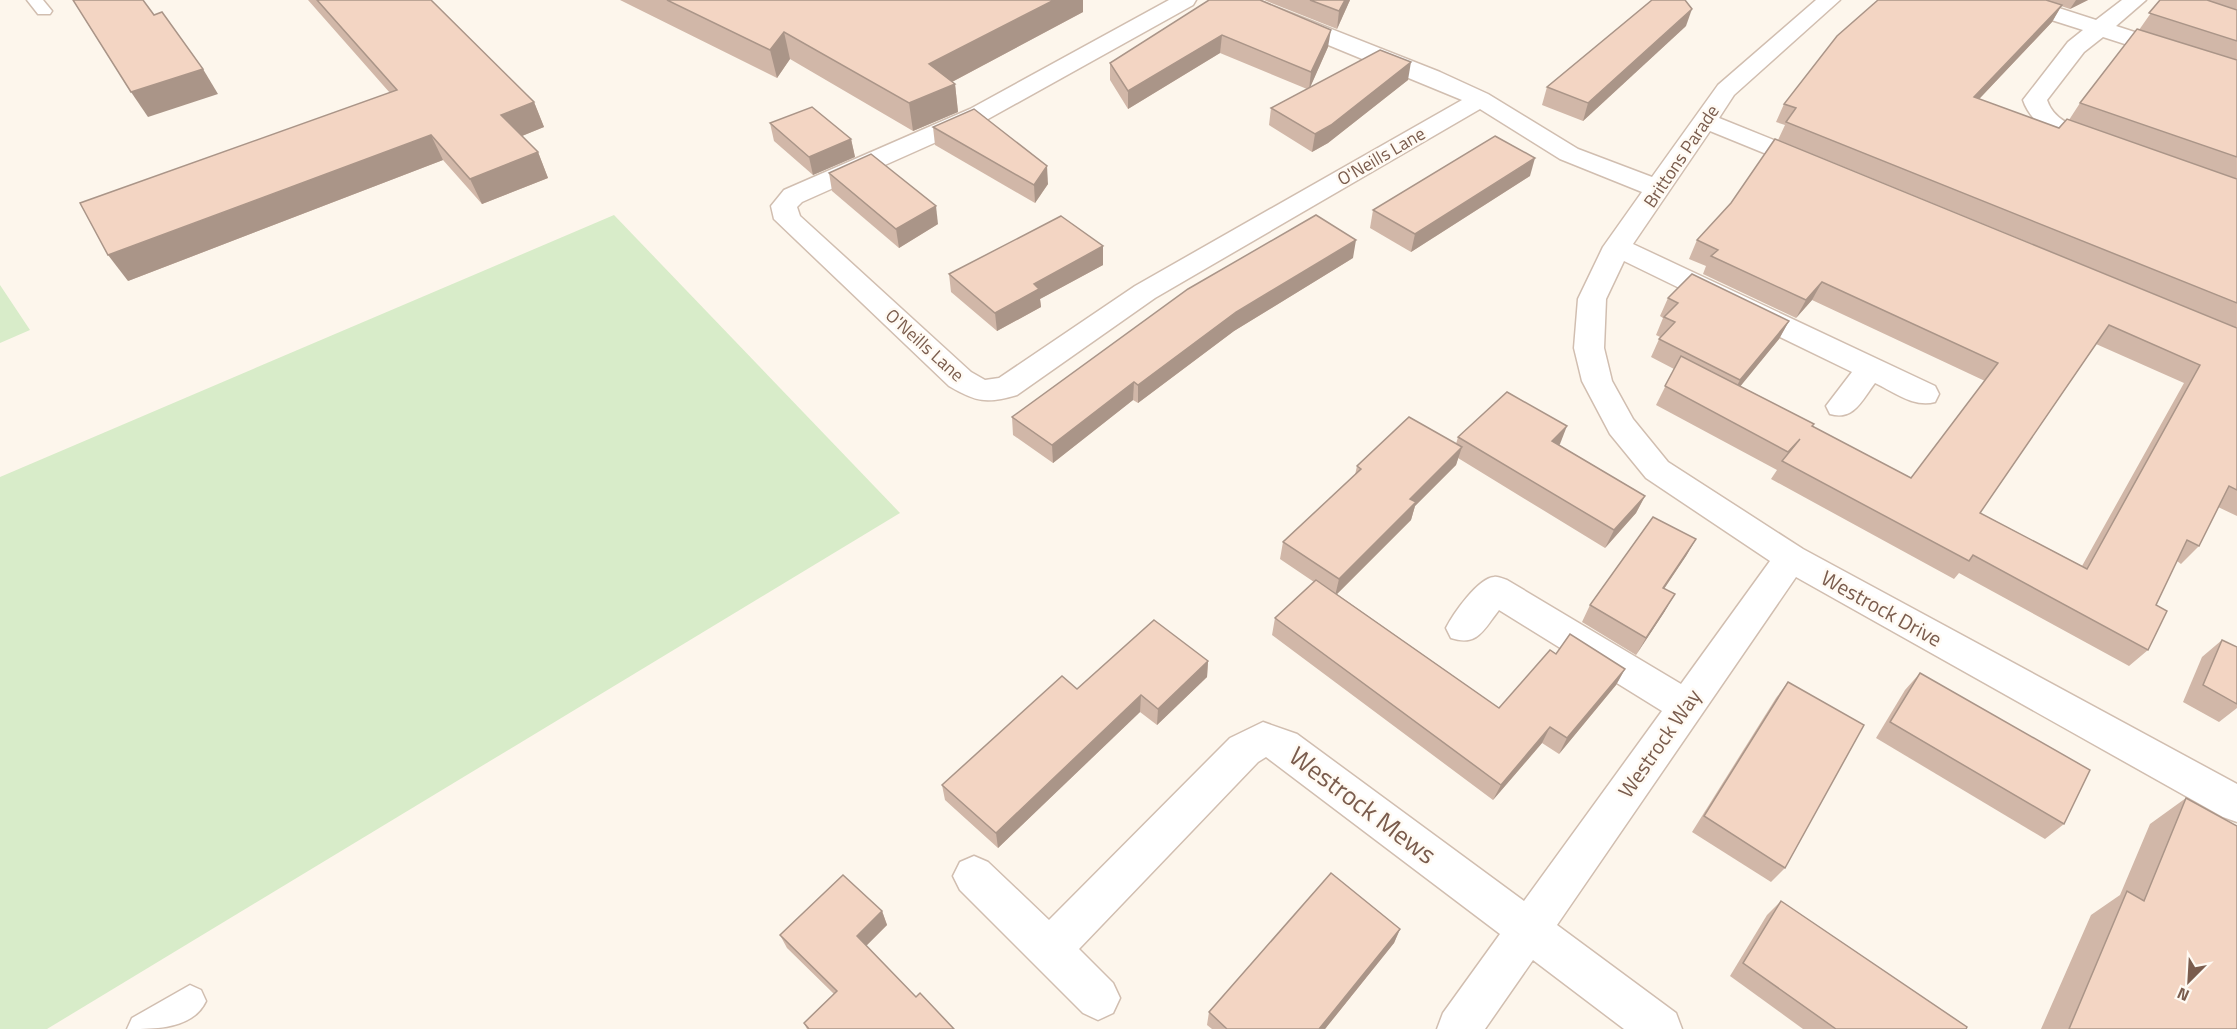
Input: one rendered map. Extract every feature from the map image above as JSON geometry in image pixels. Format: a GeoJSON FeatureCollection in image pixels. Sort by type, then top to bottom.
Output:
{"type":"FeatureCollection","features":[{"type":"Feature","properties":{"kind":"street","name":"O'Neills Lane"},"geometry":{"type":"LineString","coordinates":[[1185,0],[979,114],[793,196],[784,206],[787,219],[960,379],[981,391],[1006,388],[1145,292],[1480,99]]}},
{"type":"Feature","properties":{"kind":"street"},"geometry":{"type":"LineString","coordinates":[[1239,0],[1480,99],[1569,154],[1659,189]]}},
{"type":"Feature","properties":{"kind":"street","name":"Brittons Parade"},"geometry":{"type":"LineString","coordinates":[[1588,348],[1593,299],[1617,246],[1726,90],[1829,0]]}},
{"type":"Feature","properties":{"kind":"street"},"geometry":{"type":"LineString","coordinates":[[2012,0],[2237,73]]}},
{"type":"Feature","properties":{"kind":"street"},"geometry":{"type":"LineString","coordinates":[[2116,149],[2051,126],[2037,111],[2035,100],[2076,47],[2134,0]]}},
{"type":"Feature","properties":{"kind":"street"},"geometry":{"type":"LineString","coordinates":[[1706,121],[1836,174]]}},
{"type":"Feature","properties":{"kind":"street"},"geometry":{"type":"LineString","coordinates":[[1617,246],[1924,394]]}},
{"type":"Feature","properties":{"kind":"street","name":"Westrock Drive"},"geometry":{"type":"LineString","coordinates":[[1588,348],[1597,381],[1621,426],[1657,471],[1791,558],[2236,799]]}},
{"type":"Feature","properties":{"kind":"street"},"geometry":{"type":"LineString","coordinates":[[1841,406],[1870,368]]}},
{"type":"Feature","properties":{"kind":"street","name":"Westrock Way"},"geometry":{"type":"LineString","coordinates":[[1459,1029],[1791,558]]}},
{"type":"Feature","properties":{"kind":"street"},"geometry":{"type":"LineString","coordinates":[[1464,628],[1495,590],[1685,706]]}},
{"type":"Feature","properties":{"kind":"street","name":"Westrock Mews"},"geometry":{"type":"LineString","coordinates":[[1049,950],[1244,750],[1263,739],[1284,746],[1660,1029]]}},
{"type":"Feature","properties":{"kind":"street"},"geometry":{"type":"LineString","coordinates":[[974,876],[1098,998]]}},
{"type":"Feature","properties":{"kind":"lane"},"geometry":{"type":"LineString","coordinates":[[143,1029],[190,1000]]}},
{"type":"Feature","properties":{"kind":"green space"},"geometry":{"type":"Polygon","coordinates":[[[614,215],[900,513],[47,1029],[0,1029],[0,477],[614,215]]]}},
{"type":"Feature","properties":{"kind":"green space"},"geometry":{"type":"Polygon","coordinates":[[[0,285],[30,330],[0,343],[0,285]]]}},
{"type":"Feature","properties":{"kind":"building"},"geometry":{"type":"Polygon","coordinates":[[[73,0],[143,0],[154,15],[162,12],[203,69],[131,92],[73,0]]]}},
{"type":"Feature","properties":{"kind":"building"},"geometry":{"type":"Polygon","coordinates":[[[317,0],[431,0],[534,102],[501,115],[538,152],[470,179],[431,135],[108,255],[80,203],[397,90],[317,0]]]}},
{"type":"Feature","properties":{"kind":"building"},"geometry":{"type":"Polygon","coordinates":[[[667,0],[1054,0],[929,64],[955,84],[909,103],[784,32],[770,50],[667,0]]]}},
{"type":"Feature","properties":{"kind":"building"},"geometry":{"type":"Polygon","coordinates":[[[1209,0],[1260,0],[1331,30],[1311,72],[1222,35],[1128,91],[1110,63],[1209,0]]]}},
{"type":"Feature","properties":{"kind":"building"},"geometry":{"type":"Polygon","coordinates":[[[1310,0],[1345,0],[1339,11],[1310,0]]]}},
{"type":"Feature","properties":{"kind":"building"},"geometry":{"type":"Polygon","coordinates":[[[1652,0],[1685,0],[1692,9],[1588,103],[1547,87],[1652,0]]]}},
{"type":"Feature","properties":{"kind":"building"},"geometry":{"type":"Polygon","coordinates":[[[1878,0],[2046,0],[2062,5],[1974,97],[2059,128],[2067,119],[2237,179],[2237,303],[1786,122],[1796,108],[1784,104],[1837,36],[1878,0]]]}},
{"type":"Feature","properties":{"kind":"building"},"geometry":{"type":"Polygon","coordinates":[[[2160,0],[2207,0],[2237,10],[2237,41],[2149,13],[2160,0]]]}},
{"type":"Feature","properties":{"kind":"building"},"geometry":{"type":"Polygon","coordinates":[[[2137,29],[2237,60],[2237,157],[2080,103],[2137,29]]]}},
{"type":"Feature","properties":{"kind":"building"},"geometry":{"type":"Polygon","coordinates":[[[1380,50],[1411,62],[1331,125],[1315,134],[1271,108],[1380,50]]]}},
{"type":"Feature","properties":{"kind":"building"},"geometry":{"type":"Polygon","coordinates":[[[812,107],[851,139],[809,157],[770,123],[812,107]]]}},
{"type":"Feature","properties":{"kind":"building"},"geometry":{"type":"Polygon","coordinates":[[[974,109],[1047,166],[1034,185],[933,127],[974,109]]]}},
{"type":"Feature","properties":{"kind":"building"},"geometry":{"type":"Polygon","coordinates":[[[1495,136],[1535,158],[1415,234],[1373,210],[1495,136]]]}},
{"type":"Feature","properties":{"kind":"building"},"geometry":{"type":"Polygon","coordinates":[[[1775,139],[2237,328],[2237,490],[2229,486],[2199,546],[2187,540],[2156,605],[2167,611],[2148,650],[1973,555],[1969,561],[1782,461],[1800,439],[1788,452],[1665,386],[1681,356],[1814,424],[1812,426],[1911,478],[1998,363],[1822,282],[1806,300],[1711,256],[1718,250],[1697,240],[1731,203],[1775,139]],[[2109,325],[1980,513],[2087,569],[2200,365],[2109,325]]]}},
{"type":"Feature","properties":{"kind":"building"},"geometry":{"type":"Polygon","coordinates":[[[871,154],[936,206],[896,229],[829,173],[871,154]]]}},
{"type":"Feature","properties":{"kind":"building"},"geometry":{"type":"Polygon","coordinates":[[[1316,215],[1356,240],[1236,312],[1138,385],[1134,382],[1052,445],[1012,417],[1188,289],[1316,215]]]}},
{"type":"Feature","properties":{"kind":"building"},"geometry":{"type":"Polygon","coordinates":[[[1061,216],[1103,246],[1034,284],[1039,289],[995,313],[949,274],[1061,216]]]}},
{"type":"Feature","properties":{"kind":"building"},"geometry":{"type":"Polygon","coordinates":[[[1692,274],[1789,321],[1740,380],[1659,339],[1675,322],[1664,317],[1678,303],[1668,298],[1692,274]]]}},
{"type":"Feature","properties":{"kind":"building"},"geometry":{"type":"Polygon","coordinates":[[[1507,392],[1567,426],[1552,441],[1645,496],[1614,530],[1458,437],[1507,392]]]}},
{"type":"Feature","properties":{"kind":"building"},"geometry":{"type":"Polygon","coordinates":[[[1409,417],[1462,447],[1410,499],[1416,502],[1339,579],[1283,542],[1361,469],[1357,466],[1409,417]]]}},
{"type":"Feature","properties":{"kind":"building"},"geometry":{"type":"Polygon","coordinates":[[[1653,517],[1696,539],[1663,588],[1675,594],[1646,638],[1590,605],[1653,517]]]}},
{"type":"Feature","properties":{"kind":"building"},"geometry":{"type":"Polygon","coordinates":[[[1316,580],[1499,708],[1550,650],[1556,654],[1570,634],[1625,669],[1567,738],[1550,727],[1501,785],[1275,618],[1316,580]]]}},
{"type":"Feature","properties":{"kind":"building"},"geometry":{"type":"Polygon","coordinates":[[[1154,620],[1208,661],[1158,709],[1141,695],[996,833],[942,785],[1062,676],[1077,689],[1154,620]]]}},
{"type":"Feature","properties":{"kind":"building"},"geometry":{"type":"Polygon","coordinates":[[[2222,640],[2237,647],[2237,704],[2203,685],[2222,640]]]}},
{"type":"Feature","properties":{"kind":"building"},"geometry":{"type":"Polygon","coordinates":[[[1920,673],[2090,770],[2064,824],[1890,722],[1920,673]]]}},
{"type":"Feature","properties":{"kind":"building"},"geometry":{"type":"Polygon","coordinates":[[[1788,682],[1864,725],[1785,868],[1704,816],[1788,682]]]}},
{"type":"Feature","properties":{"kind":"building"},"geometry":{"type":"Polygon","coordinates":[[[2186,798],[2237,826],[2237,1029],[2069,1029],[2127,891],[2144,901],[2186,798]]]}},
{"type":"Feature","properties":{"kind":"building"},"geometry":{"type":"Polygon","coordinates":[[[1331,873],[1400,929],[1319,1029],[1227,1029],[1209,1012],[1331,873]]]}},
{"type":"Feature","properties":{"kind":"building"},"geometry":{"type":"Polygon","coordinates":[[[843,875],[882,911],[857,936],[916,997],[920,993],[954,1029],[809,1029],[804,1023],[837,991],[780,935],[843,875]]]}},
{"type":"Feature","properties":{"kind":"building"},"geometry":{"type":"Polygon","coordinates":[[[1781,901],[1967,1027],[1966,1029],[1836,1029],[1743,963],[1781,901]]]}}]}
